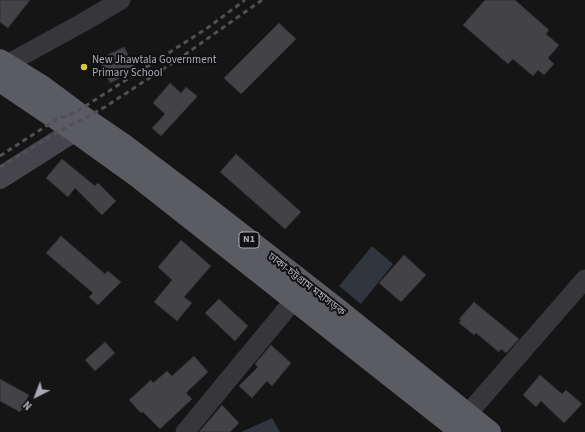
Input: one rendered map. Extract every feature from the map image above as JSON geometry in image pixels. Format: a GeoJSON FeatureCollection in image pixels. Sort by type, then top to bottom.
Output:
{"type":"FeatureCollection","features":[{"type":"Feature","properties":{"kind":"highway","name":"ঢাকা-চট্টগ্রাম মহাসড়ক"},"geometry":{"type":"LineString","coordinates":[[2,68],[74,131],[138,177],[294,300],[461,424],[490,432]]}},
{"type":"Feature","properties":{"kind":"highway","name":"ঢাকা-চট্টগ্রাম মহাসড়ক"},"geometry":{"type":"LineString","coordinates":[[2,68],[42,86],[200,202],[461,424]]}},
{"type":"Feature","properties":{"kind":"main road"},"geometry":{"type":"LineString","coordinates":[[0,178],[74,131]]}},
{"type":"Feature","properties":{"kind":"street"},"geometry":{"type":"LineString","coordinates":[[2,68],[82,24],[120,0]]}},
{"type":"Feature","properties":{"kind":"street"},"geometry":{"type":"LineString","coordinates":[[461,424],[585,278]]}},
{"type":"Feature","properties":{"kind":"street"},"geometry":{"type":"LineString","coordinates":[[185,432],[294,300]]}},
{"type":"Feature","properties":{"kind":"shaded area"},"geometry":{"type":"Polygon","coordinates":[[[372,246],[393,264],[361,304],[339,286],[372,246]]]}},
{"type":"Feature","properties":{"kind":"shaded area"},"geometry":{"type":"Polygon","coordinates":[[[272,418],[280,432],[241,432],[272,418]]]}},
{"type":"Feature","properties":{"kind":"building"},"geometry":{"type":"Polygon","coordinates":[[[0,0],[30,0],[8,28],[0,22],[0,0]]]}},
{"type":"Feature","properties":{"kind":"building"},"geometry":{"type":"Polygon","coordinates":[[[485,0],[515,0],[549,30],[546,34],[559,45],[548,58],[554,64],[544,75],[538,70],[533,76],[513,59],[508,64],[463,25],[485,0]]]}},
{"type":"Feature","properties":{"kind":"building"},"geometry":{"type":"Polygon","coordinates":[[[279,23],[296,39],[241,94],[224,78],[279,23]]]}},
{"type":"Feature","properties":{"kind":"building"},"geometry":{"type":"Polygon","coordinates":[[[124,47],[136,70],[110,83],[99,59],[124,47]]]}},
{"type":"Feature","properties":{"kind":"building"},"geometry":{"type":"Polygon","coordinates":[[[170,83],[181,93],[186,87],[197,96],[161,136],[152,128],[165,114],[153,103],[170,83]]]}},
{"type":"Feature","properties":{"kind":"building"},"geometry":{"type":"Polygon","coordinates":[[[236,154],[301,212],[285,229],[220,172],[236,154]]]}},
{"type":"Feature","properties":{"kind":"building"},"geometry":{"type":"Polygon","coordinates":[[[62,159],[95,186],[98,183],[116,201],[102,215],[75,188],[68,197],[46,178],[62,159]]]}},
{"type":"Feature","properties":{"kind":"building"},"geometry":{"type":"Polygon","coordinates":[[[61,236],[105,274],[108,271],[121,282],[98,305],[89,297],[93,293],[46,253],[61,236]]]}},
{"type":"Feature","properties":{"kind":"building"},"geometry":{"type":"Polygon","coordinates":[[[181,240],[211,266],[184,297],[192,303],[177,321],[154,302],[172,280],[158,267],[181,240]]]}},
{"type":"Feature","properties":{"kind":"building"},"geometry":{"type":"Polygon","coordinates":[[[404,255],[426,275],[401,302],[379,283],[404,255]]]}},
{"type":"Feature","properties":{"kind":"building"},"geometry":{"type":"Polygon","coordinates":[[[219,299],[248,326],[235,341],[205,313],[219,299]]]}},
{"type":"Feature","properties":{"kind":"building"},"geometry":{"type":"Polygon","coordinates":[[[474,302],[519,339],[506,353],[501,349],[499,352],[476,333],[474,335],[459,323],[461,320],[459,319],[474,302]]]}},
{"type":"Feature","properties":{"kind":"building"},"geometry":{"type":"Polygon","coordinates":[[[105,342],[115,353],[95,371],[85,360],[105,342]]]}},
{"type":"Feature","properties":{"kind":"building"},"geometry":{"type":"Polygon","coordinates":[[[271,345],[291,363],[272,386],[267,381],[252,398],[239,386],[258,367],[255,364],[271,345]]]}},
{"type":"Feature","properties":{"kind":"building"},"geometry":{"type":"Polygon","coordinates":[[[194,356],[208,372],[186,393],[192,399],[160,429],[143,412],[141,413],[129,400],[151,380],[153,383],[167,371],[172,376],[194,356]]]}},
{"type":"Feature","properties":{"kind":"building"},"geometry":{"type":"Polygon","coordinates":[[[540,375],[562,394],[566,390],[582,404],[564,423],[541,401],[536,407],[523,395],[540,375]]]}},
{"type":"Feature","properties":{"kind":"building"},"geometry":{"type":"Polygon","coordinates":[[[0,379],[29,395],[20,412],[0,401],[0,379]]]}},
{"type":"Feature","properties":{"kind":"building"},"geometry":{"type":"Polygon","coordinates":[[[222,405],[239,423],[230,432],[199,432],[222,405]]]}},
{"type":"Feature","properties":{"kind":"railway"},"geometry":{"type":"LineString","coordinates":[[0,156],[57,119],[76,112],[206,29],[245,0]]}},
{"type":"Feature","properties":{"kind":"railway"},"geometry":{"type":"LineString","coordinates":[[0,167],[68,126],[105,107],[183,56],[262,0]]}},
{"type":"Feature","properties":{"kind":"place","name":"New Jhawtala Government Primary School"},"geometry":{"type":"Point","coordinates":[84,67]}}]}
